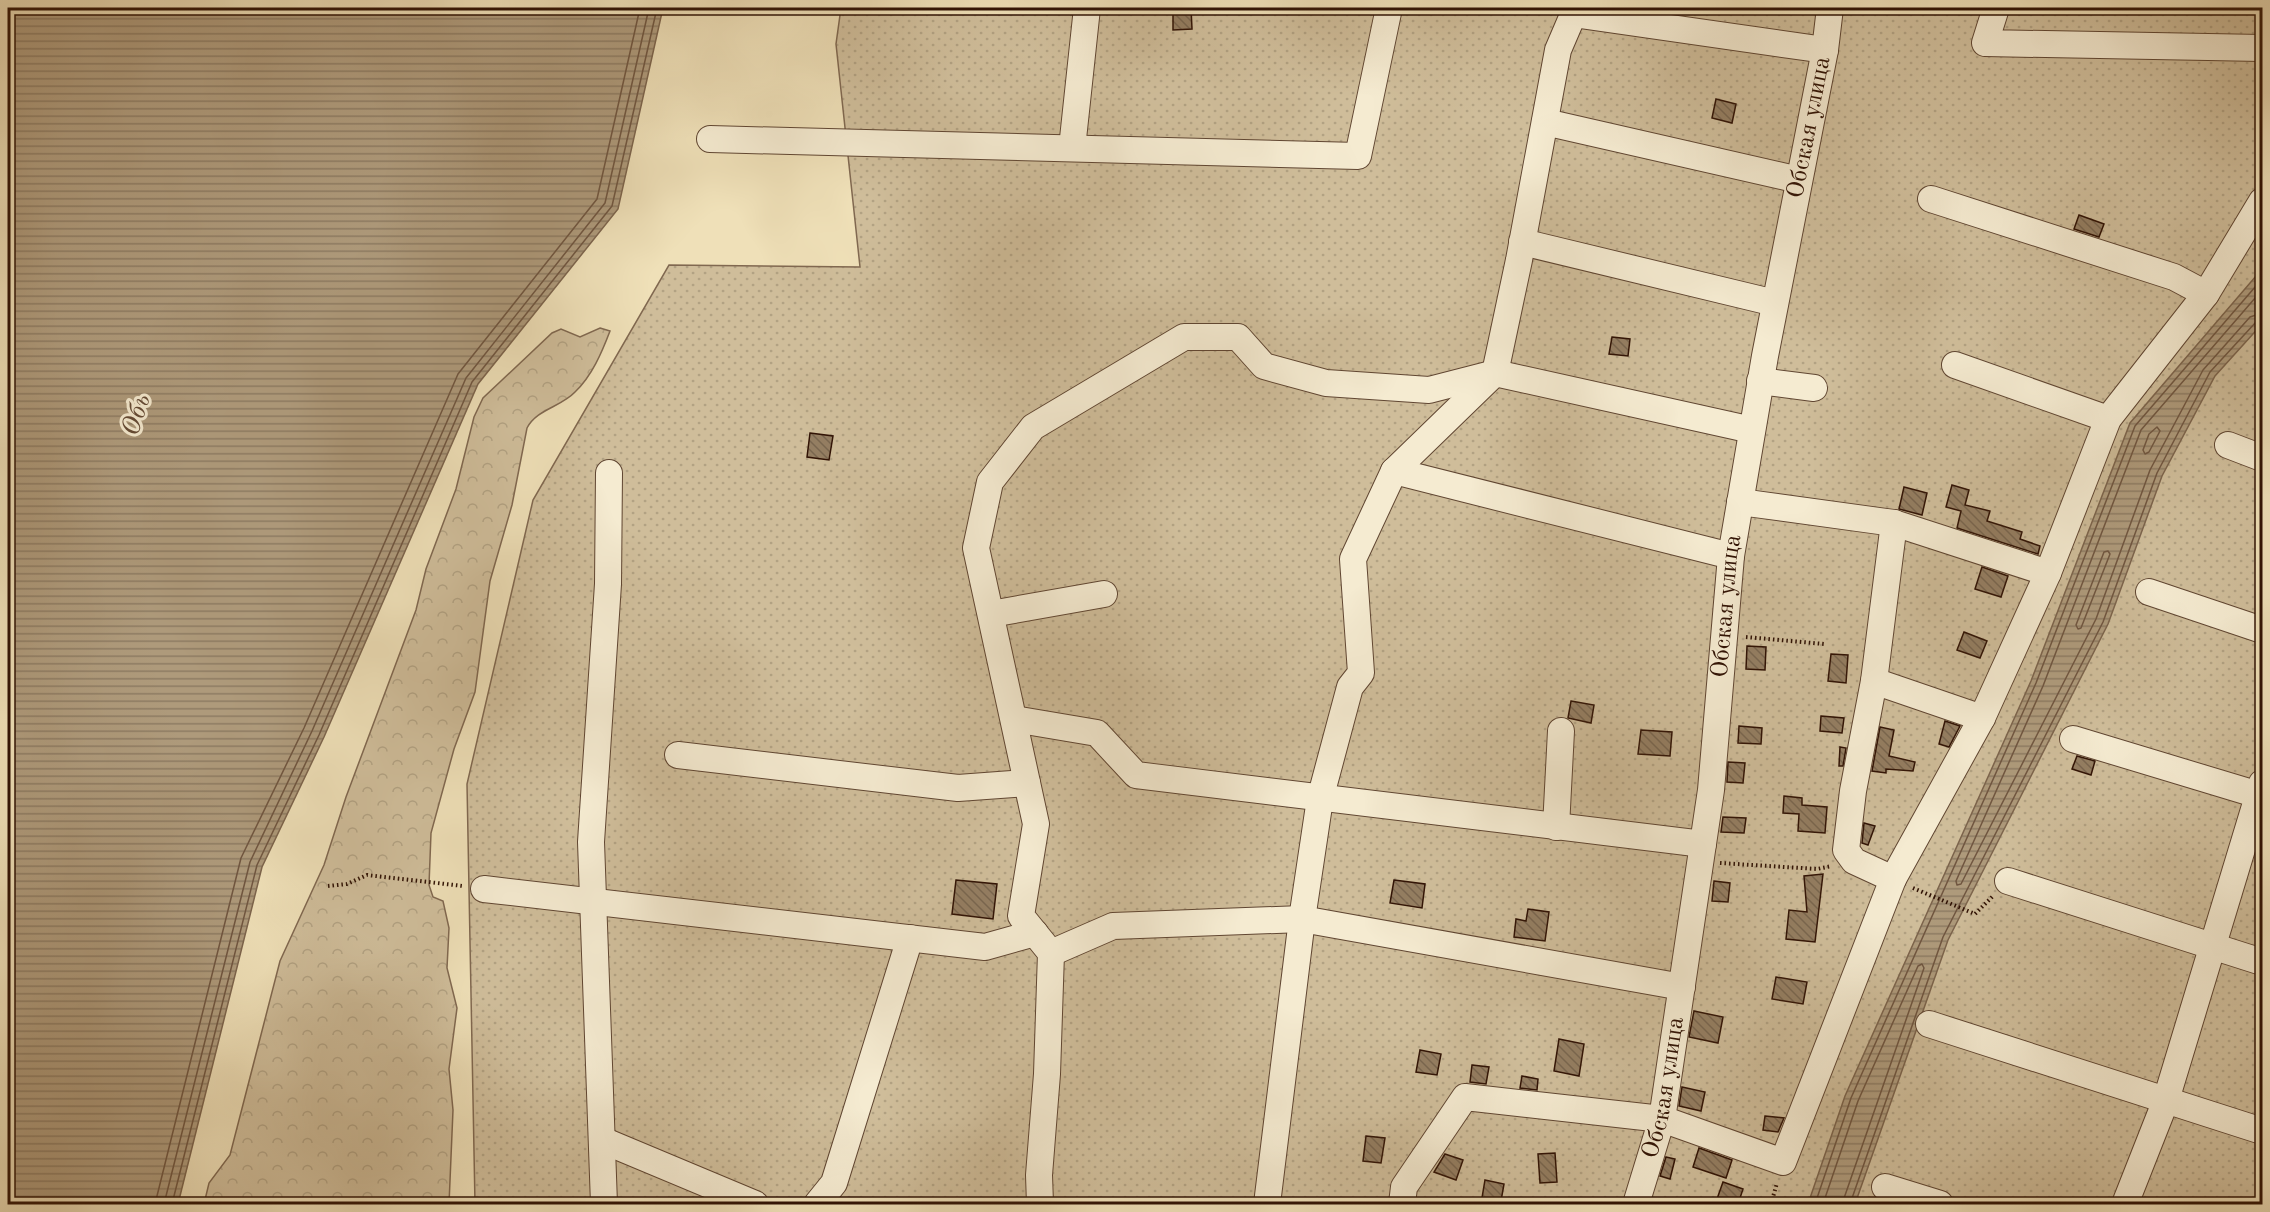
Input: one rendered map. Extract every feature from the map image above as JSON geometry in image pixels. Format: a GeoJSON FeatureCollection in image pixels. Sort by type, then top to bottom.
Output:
{"type":"FeatureCollection","features":[{"type":"Feature","properties":{"kind":"street"},"geometry":{"type":"LineString","coordinates":[[1072,148],[1086,8]]}},
{"type":"Feature","properties":{"kind":"street"},"geometry":{"type":"LineString","coordinates":[[710,139],[1358,156],[1389,8]]}},
{"type":"Feature","properties":{"kind":"street","name":"Обская улица"},"geometry":{"type":"LineString","coordinates":[[1636,1204],[1662,1119],[1711,790],[1731,556],[1760,381],[1825,50],[1830,8]]}},
{"type":"Feature","properties":{"kind":"street"},"geometry":{"type":"LineString","coordinates":[[1996,8],[1985,43],[2262,48]]}},
{"type":"Feature","properties":{"kind":"street"},"geometry":{"type":"LineString","coordinates":[[1267,1204],[1302,919],[1320,799],[1350,687],[1361,673],[1353,559],[1394,471],[1495,373],[1558,50],[1575,11],[1825,50]]}},
{"type":"Feature","properties":{"kind":"street"},"geometry":{"type":"LineString","coordinates":[[1545,123],[1799,180]]}},
{"type":"Feature","properties":{"kind":"street"},"geometry":{"type":"LineString","coordinates":[[1931,199],[2174,277],[2206,294]]}},
{"type":"Feature","properties":{"kind":"street"},"geometry":{"type":"LineString","coordinates":[[1402,1204],[1404,1186],[1465,1097],[1662,1119],[1783,1162],[1893,879],[1982,718],[2048,573],[2108,419],[2206,294],[2262,201]]}},
{"type":"Feature","properties":{"kind":"street"},"geometry":{"type":"LineString","coordinates":[[1522,242],[1775,303]]}},
{"type":"Feature","properties":{"kind":"street"},"geometry":{"type":"LineString","coordinates":[[1040,1204],[1039,1175],[1047,1074],[1051,953],[1021,916],[1036,824],[975,548],[990,482],[1033,427],[1184,336],[1238,337],[1264,366],[1326,383],[1429,390],[1495,373],[1752,430]]}},
{"type":"Feature","properties":{"kind":"street"},"geometry":{"type":"LineString","coordinates":[[1955,365],[2108,419]]}},
{"type":"Feature","properties":{"kind":"street"},"geometry":{"type":"LineString","coordinates":[[1760,381],[1814,388]]}},
{"type":"Feature","properties":{"kind":"street"},"geometry":{"type":"LineString","coordinates":[[2228,445],[2262,458]]}},
{"type":"Feature","properties":{"kind":"street"},"geometry":{"type":"LineString","coordinates":[[1394,471],[1731,556]]}},
{"type":"Feature","properties":{"kind":"street"},"geometry":{"type":"LineString","coordinates":[[604,1204],[591,842],[608,584],[609,473]]}},
{"type":"Feature","properties":{"kind":"street"},"geometry":{"type":"LineString","coordinates":[[1740,502],[1894,523],[2048,573]]}},
{"type":"Feature","properties":{"kind":"street"},"geometry":{"type":"LineString","coordinates":[[1893,879],[1854,861],[1846,850],[1853,791],[1874,681],[1894,523]]}},
{"type":"Feature","properties":{"kind":"street"},"geometry":{"type":"LineString","coordinates":[[2149,592],[2262,630]]}},
{"type":"Feature","properties":{"kind":"street"},"geometry":{"type":"LineString","coordinates":[[991,614],[1104,594]]}},
{"type":"Feature","properties":{"kind":"street"},"geometry":{"type":"LineString","coordinates":[[1874,681],[1982,718]]}},
{"type":"Feature","properties":{"kind":"street"},"geometry":{"type":"LineString","coordinates":[[1014,719],[1097,733],[1136,775],[1703,844]]}},
{"type":"Feature","properties":{"kind":"street"},"geometry":{"type":"LineString","coordinates":[[1556,827],[1561,731]]}},
{"type":"Feature","properties":{"kind":"street"},"geometry":{"type":"LineString","coordinates":[[2073,739],[2261,791],[2166,1100],[2125,1204]]}},
{"type":"Feature","properties":{"kind":"street"},"geometry":{"type":"LineString","coordinates":[[678,755],[958,788],[1027,783]]}},
{"type":"Feature","properties":{"kind":"street"},"geometry":{"type":"LineString","coordinates":[[2008,881],[2262,962]]}},
{"type":"Feature","properties":{"kind":"street"},"geometry":{"type":"LineString","coordinates":[[484,889],[985,947],[1035,933]]}},
{"type":"Feature","properties":{"kind":"street"},"geometry":{"type":"LineString","coordinates":[[1051,953],[1113,926],[1302,919],[1682,987]]}},
{"type":"Feature","properties":{"kind":"street"},"geometry":{"type":"LineString","coordinates":[[817,1204],[834,1183],[910,938]]}},
{"type":"Feature","properties":{"kind":"street"},"geometry":{"type":"LineString","coordinates":[[1929,1024],[2262,1131]]}},
{"type":"Feature","properties":{"kind":"street"},"geometry":{"type":"LineString","coordinates":[[602,1140],[755,1204]]}},
{"type":"Feature","properties":{"kind":"street"},"geometry":{"type":"LineString","coordinates":[[1019,1204],[1039,1175]]}},
{"type":"Feature","properties":{"kind":"street"},"geometry":{"type":"LineString","coordinates":[[1885,1187],[1940,1204]]}},
{"type":"Feature","properties":{"kind":"path"},"geometry":{"type":"LineString","coordinates":[[1724,635],[1824,644]]}},
{"type":"Feature","properties":{"kind":"path"},"geometry":{"type":"LineString","coordinates":[[1703,844],[1712,862],[1746,866],[1817,869],[1854,861]]}},
{"type":"Feature","properties":{"kind":"path"},"geometry":{"type":"LineString","coordinates":[[328,886],[347,885],[367,876],[484,889]]}},
{"type":"Feature","properties":{"kind":"path"},"geometry":{"type":"LineString","coordinates":[[1893,879],[1975,914]]}},
{"type":"Feature","properties":{"kind":"green space"},"geometry":{"type":"Polygon","coordinates":[[[841,8],[2262,8],[2262,1204],[475,1204],[467,784],[533,500],[669,265],[860,267],[836,44],[841,8]]]}},
{"type":"Feature","properties":{"kind":"green space"},"geometry":{"type":"Polygon","coordinates":[[[600,328],[610,331],[587,379],[569,397],[537,416],[527,428],[512,505],[490,581],[475,692],[454,749],[431,833],[429,885],[433,897],[443,901],[449,928],[447,968],[457,1008],[449,1069],[453,1110],[449,1204],[204,1204],[209,1183],[230,1155],[280,961],[324,865],[346,797],[416,610],[426,569],[456,489],[474,417],[483,398],[552,333],[561,329],[580,337],[600,328]]]}},
{"type":"Feature","properties":{"kind":"water","name":"Обь"},"geometry":{"type":"Polygon","coordinates":[[[8,8],[663,8],[618,209],[478,384],[324,737],[262,867],[178,1204],[8,1204],[8,8]]]}},
{"type":"Feature","properties":{"kind":"water"},"geometry":{"type":"Polygon","coordinates":[[[2262,269],[2262,324],[2215,376],[2162,476],[2108,624],[1948,940],[1855,1204],[1808,1204],[1845,1096],[2031,681],[2130,423],[2262,269]]]}},
{"type":"Feature","properties":{"kind":"building"},"geometry":{"type":"Polygon","coordinates":[[[1173,8],[1191,8],[1192,29],[1173,30],[1173,8]]]}},
{"type":"Feature","properties":{"kind":"building"},"geometry":{"type":"Polygon","coordinates":[[[1716,99],[1736,104],[1732,123],[1712,118],[1716,99]]]}},
{"type":"Feature","properties":{"kind":"building"},"geometry":{"type":"Polygon","coordinates":[[[2079,215],[2104,224],[2099,237],[2074,229],[2079,215]]]}},
{"type":"Feature","properties":{"kind":"building"},"geometry":{"type":"Polygon","coordinates":[[[1612,337],[1630,339],[1628,356],[1609,354],[1612,337]]]}},
{"type":"Feature","properties":{"kind":"building"},"geometry":{"type":"Polygon","coordinates":[[[810,433],[833,436],[829,460],[807,457],[810,433]]]}},
{"type":"Feature","properties":{"kind":"building"},"geometry":{"type":"Polygon","coordinates":[[[1952,485],[1969,490],[1965,505],[1990,511],[1987,521],[2022,532],[2020,539],[2040,546],[2038,554],[1957,528],[1961,511],[1946,507],[1952,485]]]}},
{"type":"Feature","properties":{"kind":"building"},"geometry":{"type":"Polygon","coordinates":[[[1904,487],[1927,493],[1922,515],[1899,509],[1904,487]]]}},
{"type":"Feature","properties":{"kind":"building"},"geometry":{"type":"Polygon","coordinates":[[[1982,567],[2008,576],[2001,597],[1975,589],[1982,567]]]}},
{"type":"Feature","properties":{"kind":"building"},"geometry":{"type":"Polygon","coordinates":[[[1964,632],[1987,641],[1980,658],[1957,650],[1964,632]]]}},
{"type":"Feature","properties":{"kind":"building"},"geometry":{"type":"Polygon","coordinates":[[[1747,646],[1766,647],[1765,670],[1746,669],[1747,646]]]}},
{"type":"Feature","properties":{"kind":"building"},"geometry":{"type":"Polygon","coordinates":[[[1831,654],[1848,655],[1846,683],[1828,681],[1831,654]]]}},
{"type":"Feature","properties":{"kind":"building"},"geometry":{"type":"Polygon","coordinates":[[[1571,701],[1594,705],[1591,723],[1568,718],[1571,701]]]}},
{"type":"Feature","properties":{"kind":"building"},"geometry":{"type":"Polygon","coordinates":[[[1821,716],[1844,718],[1842,733],[1820,731],[1821,716]]]}},
{"type":"Feature","properties":{"kind":"building"},"geometry":{"type":"Polygon","coordinates":[[[1945,721],[1960,726],[1949,747],[1939,744],[1945,721]]]}},
{"type":"Feature","properties":{"kind":"building"},"geometry":{"type":"Polygon","coordinates":[[[1739,726],[1762,728],[1761,744],[1738,743],[1739,726]]]}},
{"type":"Feature","properties":{"kind":"building"},"geometry":{"type":"Polygon","coordinates":[[[1880,727],[1894,730],[1889,756],[1915,762],[1913,771],[1886,769],[1886,773],[1872,771],[1880,727]]]}},
{"type":"Feature","properties":{"kind":"building"},"geometry":{"type":"Polygon","coordinates":[[[1641,730],[1672,732],[1670,756],[1638,754],[1641,730]]]}},
{"type":"Feature","properties":{"kind":"building"},"geometry":{"type":"Polygon","coordinates":[[[1840,747],[1846,748],[1843,766],[1839,766],[1840,747]]]}},
{"type":"Feature","properties":{"kind":"building"},"geometry":{"type":"Polygon","coordinates":[[[2077,756],[2095,761],[2091,775],[2072,769],[2077,756]]]}},
{"type":"Feature","properties":{"kind":"building"},"geometry":{"type":"Polygon","coordinates":[[[1728,762],[1745,763],[1743,783],[1727,782],[1728,762]]]}},
{"type":"Feature","properties":{"kind":"building"},"geometry":{"type":"Polygon","coordinates":[[[1784,796],[1802,798],[1802,805],[1827,807],[1825,833],[1798,831],[1799,814],[1783,813],[1784,796]]]}},
{"type":"Feature","properties":{"kind":"building"},"geometry":{"type":"Polygon","coordinates":[[[1723,817],[1746,818],[1744,833],[1721,832],[1723,817]]]}},
{"type":"Feature","properties":{"kind":"building"},"geometry":{"type":"Polygon","coordinates":[[[1864,823],[1875,826],[1868,845],[1862,843],[1864,823]]]}},
{"type":"Feature","properties":{"kind":"building"},"geometry":{"type":"Polygon","coordinates":[[[1823,874],[1815,942],[1786,939],[1789,910],[1807,912],[1804,876],[1823,874]]]}},
{"type":"Feature","properties":{"kind":"building"},"geometry":{"type":"Polygon","coordinates":[[[956,880],[997,884],[993,919],[952,914],[956,880]]]}},
{"type":"Feature","properties":{"kind":"building"},"geometry":{"type":"Polygon","coordinates":[[[1394,880],[1425,884],[1422,908],[1390,903],[1394,880]]]}},
{"type":"Feature","properties":{"kind":"building"},"geometry":{"type":"Polygon","coordinates":[[[1714,881],[1730,883],[1728,902],[1712,901],[1714,881]]]}},
{"type":"Feature","properties":{"kind":"building"},"geometry":{"type":"Polygon","coordinates":[[[1528,909],[1549,912],[1545,941],[1514,937],[1516,919],[1526,921],[1528,909]]]}},
{"type":"Feature","properties":{"kind":"building"},"geometry":{"type":"Polygon","coordinates":[[[1776,977],[1807,982],[1803,1004],[1772,999],[1776,977]]]}},
{"type":"Feature","properties":{"kind":"building"},"geometry":{"type":"Polygon","coordinates":[[[1694,1011],[1723,1017],[1718,1043],[1689,1037],[1694,1011]]]}},
{"type":"Feature","properties":{"kind":"building"},"geometry":{"type":"Polygon","coordinates":[[[1559,1039],[1584,1044],[1579,1076],[1554,1071],[1559,1039]]]}},
{"type":"Feature","properties":{"kind":"building"},"geometry":{"type":"Polygon","coordinates":[[[1420,1050],[1441,1054],[1437,1075],[1416,1072],[1420,1050]]]}},
{"type":"Feature","properties":{"kind":"building"},"geometry":{"type":"Polygon","coordinates":[[[1472,1065],[1489,1067],[1486,1084],[1470,1082],[1472,1065]]]}},
{"type":"Feature","properties":{"kind":"building"},"geometry":{"type":"Polygon","coordinates":[[[1522,1076],[1538,1079],[1537,1090],[1520,1088],[1522,1076]]]}},
{"type":"Feature","properties":{"kind":"building"},"geometry":{"type":"Polygon","coordinates":[[[1682,1087],[1705,1092],[1701,1111],[1679,1106],[1682,1087]]]}},
{"type":"Feature","properties":{"kind":"building"},"geometry":{"type":"Polygon","coordinates":[[[1765,1116],[1784,1118],[1778,1132],[1763,1130],[1765,1116]]]}},
{"type":"Feature","properties":{"kind":"building"},"geometry":{"type":"Polygon","coordinates":[[[1366,1136],[1385,1138],[1381,1163],[1363,1161],[1366,1136]]]}},
{"type":"Feature","properties":{"kind":"building"},"geometry":{"type":"Polygon","coordinates":[[[1699,1148],[1732,1160],[1726,1178],[1693,1167],[1699,1148]]]}},
{"type":"Feature","properties":{"kind":"building"},"geometry":{"type":"Polygon","coordinates":[[[1555,1153],[1557,1182],[1540,1183],[1538,1154],[1555,1153]]]}},
{"type":"Feature","properties":{"kind":"building"},"geometry":{"type":"Polygon","coordinates":[[[1445,1154],[1463,1160],[1456,1180],[1434,1172],[1445,1154]]]}},
{"type":"Feature","properties":{"kind":"building"},"geometry":{"type":"Polygon","coordinates":[[[1666,1157],[1675,1159],[1670,1179],[1660,1176],[1666,1157]]]}},
{"type":"Feature","properties":{"kind":"building"},"geometry":{"type":"Polygon","coordinates":[[[1485,1180],[1504,1184],[1501,1201],[1482,1198],[1485,1180]]]}},
{"type":"Feature","properties":{"kind":"building"},"geometry":{"type":"Polygon","coordinates":[[[1723,1182],[1743,1189],[1738,1204],[1717,1199],[1723,1182]]]}}]}
